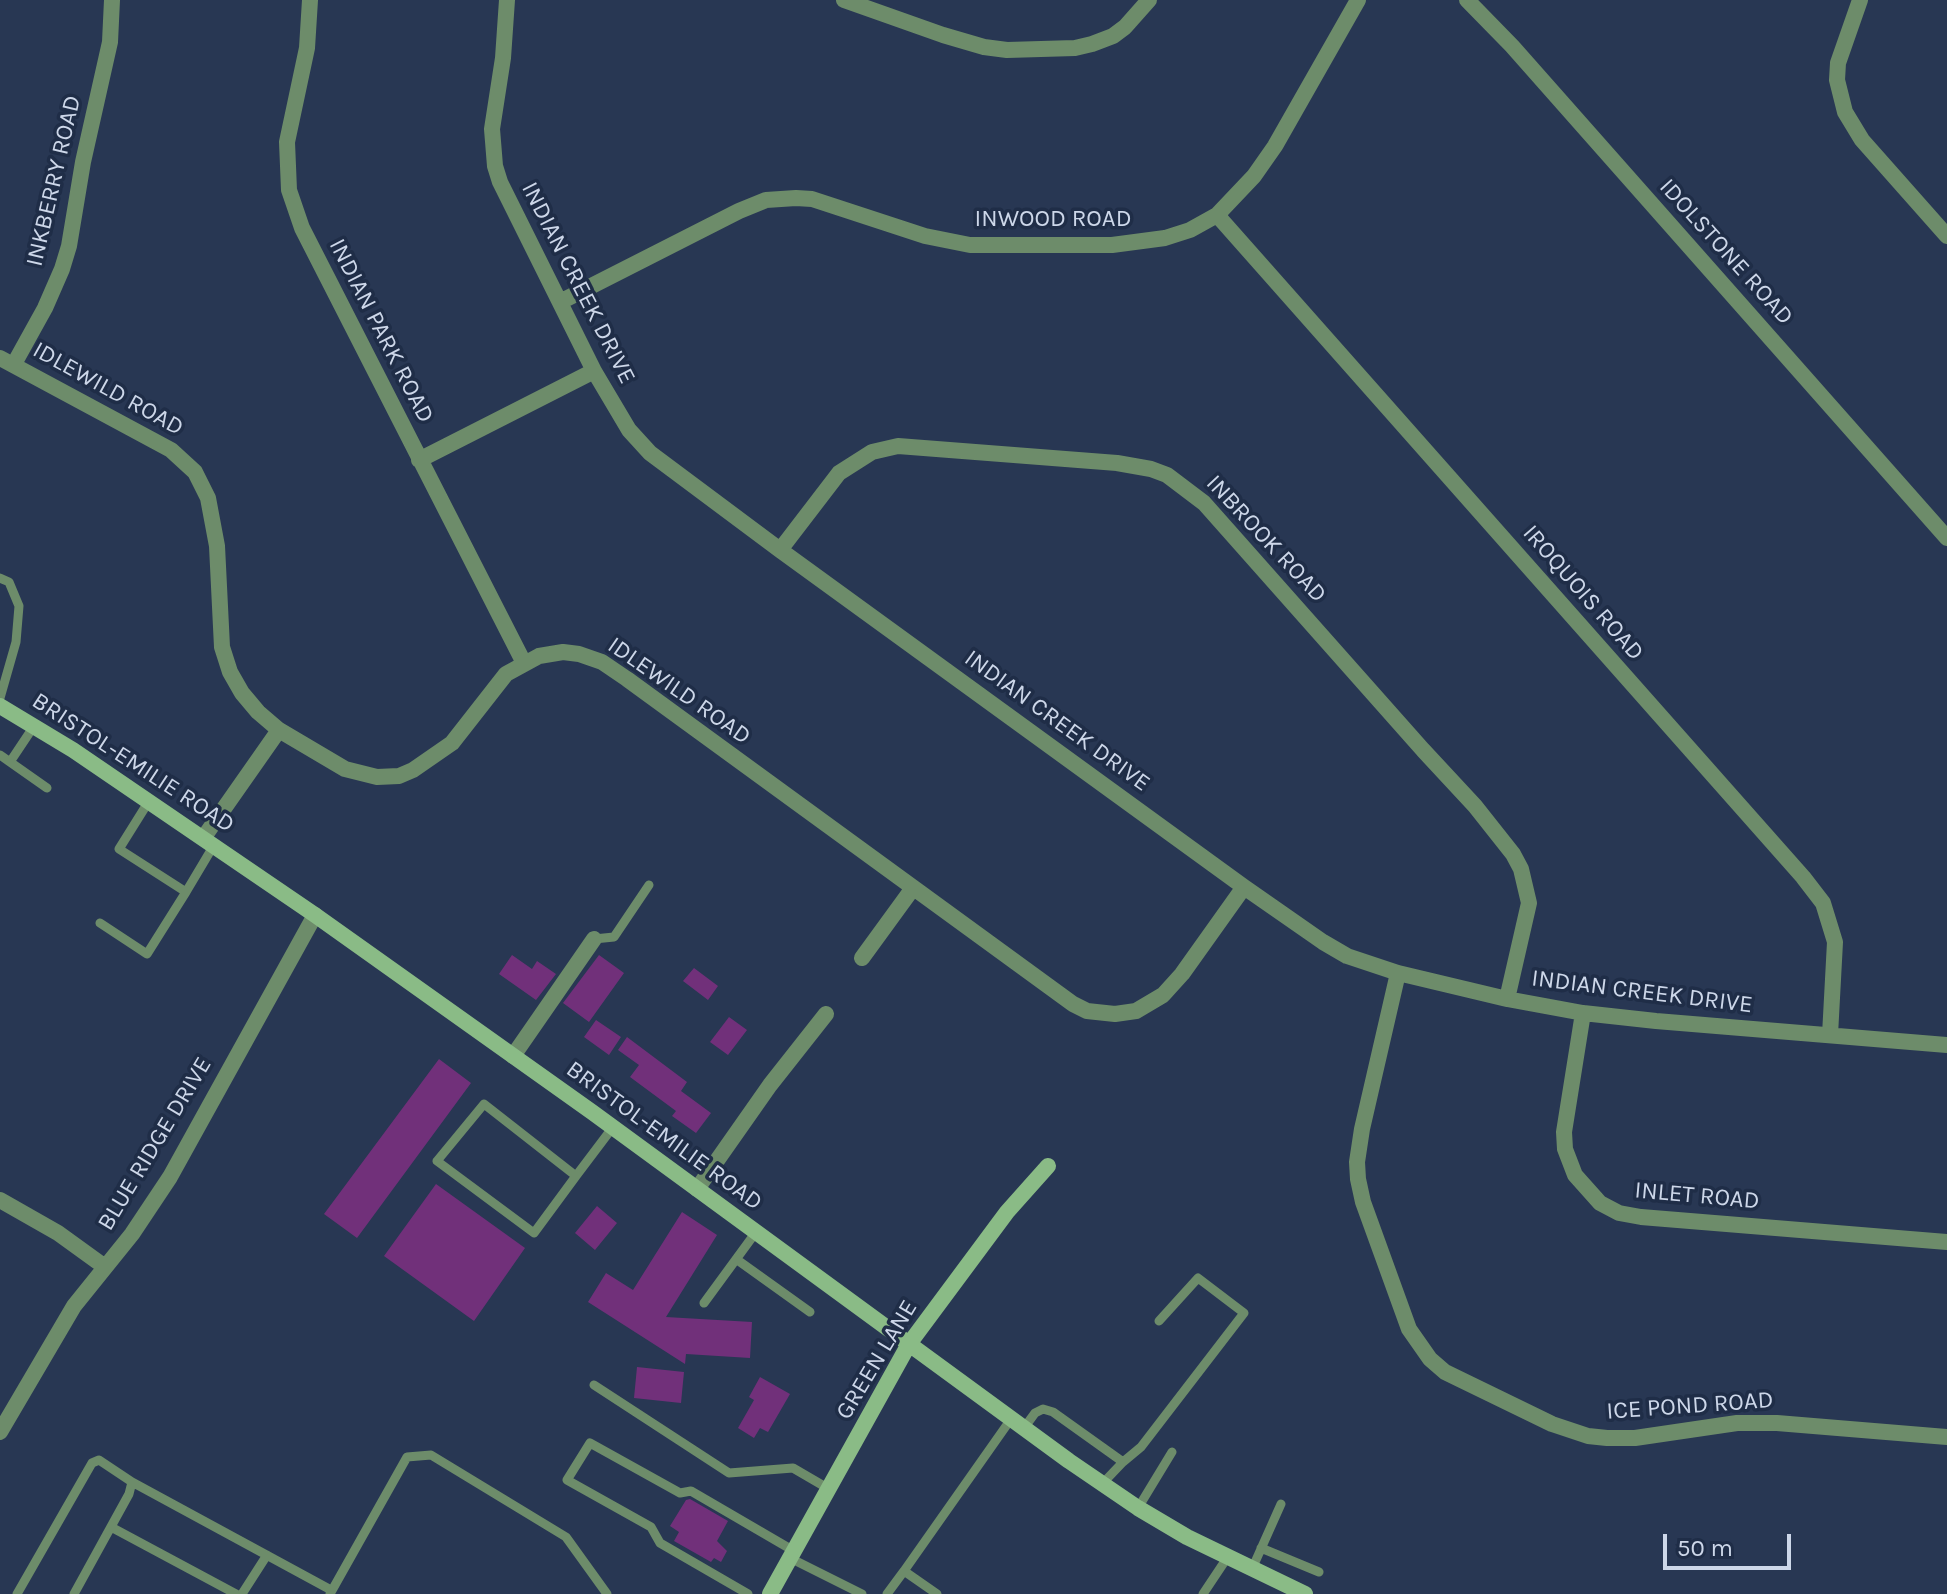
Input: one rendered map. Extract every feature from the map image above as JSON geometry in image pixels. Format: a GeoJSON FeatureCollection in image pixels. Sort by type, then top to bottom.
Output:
{"type":"FeatureCollection","features":[{"type":"Feature","properties":{"kind":"street","name":"INKBERRY ROAD"},"geometry":{"type":"LineString","coordinates":[[7,361],[45,308],[69,246],[83,162],[110,42],[112,0]]}},
{"type":"Feature","properties":{"kind":"street","name":"INDIAN PARK ROAD"},"geometry":{"type":"LineString","coordinates":[[310,0],[307,48],[287,142],[289,190],[302,228],[524,663]]}},
{"type":"Feature","properties":{"kind":"street","name":"INDIAN CREEK DRIVE"},"geometry":{"type":"LineString","coordinates":[[507,0],[503,58],[492,129],[495,166],[500,182],[594,371],[629,430],[650,453],[780,550],[1244,887],[1347,956],[1398,973],[1507,999],[1583,1013],[1947,1045]]}},
{"type":"Feature","properties":{"kind":"street"},"geometry":{"type":"LineString","coordinates":[[844,0],[943,35],[1007,50],[1075,48],[1092,44],[1113,36],[1125,27],[1149,0]]}},
{"type":"Feature","properties":{"kind":"street","name":"INWOOD ROAD"},"geometry":{"type":"LineString","coordinates":[[560,302],[766,200],[812,199],[925,236],[970,245],[1140,243],[1190,230],[1217,215],[1254,176],[1275,146],[1358,0]]}},
{"type":"Feature","properties":{"kind":"street","name":"IDOLSTONE ROAD"},"geometry":{"type":"LineString","coordinates":[[1467,0],[1522,57],[1947,538]]}},
{"type":"Feature","properties":{"kind":"street"},"geometry":{"type":"LineString","coordinates":[[1860,0],[1838,63],[1837,80],[1845,112],[1862,140],[1947,236]]}},
{"type":"Feature","properties":{"kind":"street","name":"IROQUOIS ROAD"},"geometry":{"type":"LineString","coordinates":[[1217,215],[1823,903],[1835,942],[1830,1035]]}},
{"type":"Feature","properties":{"kind":"street","name":"IDLEWILD ROAD"},"geometry":{"type":"LineString","coordinates":[[7,361],[171,450],[195,472],[208,498],[217,546],[222,647],[230,672],[258,712],[279,730],[345,769],[377,777],[399,776],[423,765],[447,748],[496,684],[524,663],[539,656],[563,652],[579,654],[602,662],[1073,1004],[1101,1014],[1136,1011],[1163,995],[1182,974],[1244,887]]}},
{"type":"Feature","properties":{"kind":"street"},"geometry":{"type":"LineString","coordinates":[[419,460],[594,371]]}},
{"type":"Feature","properties":{"kind":"street","name":"INBROOK ROAD"},"geometry":{"type":"LineString","coordinates":[[780,550],[839,473],[872,452],[898,446],[1117,463],[1167,475],[1204,503],[1475,806],[1513,854],[1521,869],[1529,903],[1507,999]]}},
{"type":"Feature","properties":{"kind":"street","name":"BRISTOL-EMILIE ROAD"},"geometry":{"type":"LineString","coordinates":[[0,706],[149,801],[315,915],[613,1127],[1102,1484],[1227,1558],[1305,1594]]}},
{"type":"Feature","properties":{"kind":"street"},"geometry":{"type":"LineString","coordinates":[[209,841],[279,730]]}},
{"type":"Feature","properties":{"kind":"street"},"geometry":{"type":"LineString","coordinates":[[862,958],[913,888]]}},
{"type":"Feature","properties":{"kind":"street","name":"BLUE RIDGE DRIVE"},"geometry":{"type":"LineString","coordinates":[[1,1428],[74,1306],[132,1234],[170,1177],[315,915]]}},
{"type":"Feature","properties":{"kind":"street"},"geometry":{"type":"LineString","coordinates":[[513,1056],[594,939]]}},
{"type":"Feature","properties":{"kind":"street","name":"ICE POND ROAD"},"geometry":{"type":"LineString","coordinates":[[1398,973],[1362,1129],[1358,1179],[1363,1202],[1409,1329],[1430,1359],[1445,1372],[1552,1424],[1597,1437],[1635,1438],[1706,1426],[1777,1423],[1947,1437]]}},
{"type":"Feature","properties":{"kind":"street","name":"INLET ROAD"},"geometry":{"type":"LineString","coordinates":[[1583,1013],[1564,1132],[1565,1149],[1575,1175],[1600,1203],[1619,1213],[1641,1217],[1947,1242]]}},
{"type":"Feature","properties":{"kind":"street"},"geometry":{"type":"LineString","coordinates":[[697,1189],[826,1014]]}},
{"type":"Feature","properties":{"kind":"street","name":"GREEN LANE"},"geometry":{"type":"LineString","coordinates":[[770,1594],[909,1344],[1007,1212],[1048,1166]]}},
{"type":"Feature","properties":{"kind":"street"},"geometry":{"type":"LineString","coordinates":[[0,1200],[58,1233],[105,1267]]}},
{"type":"Feature","properties":{"kind":"lane"},"geometry":{"type":"LineString","coordinates":[[0,578],[9,582],[19,606],[16,642],[0,698]]}},
{"type":"Feature","properties":{"kind":"lane"},"geometry":{"type":"LineString","coordinates":[[10,762],[34,726]]}},
{"type":"Feature","properties":{"kind":"lane"},"geometry":{"type":"LineString","coordinates":[[0,755],[47,788]]}},
{"type":"Feature","properties":{"kind":"lane"},"geometry":{"type":"LineString","coordinates":[[149,801],[119,849],[186,892]]}},
{"type":"Feature","properties":{"kind":"lane"},"geometry":{"type":"LineString","coordinates":[[100,923],[147,954],[186,892],[209,841]]}},
{"type":"Feature","properties":{"kind":"lane"},"geometry":{"type":"LineString","coordinates":[[594,939],[614,937],[649,885]]}},
{"type":"Feature","properties":{"kind":"lane"},"geometry":{"type":"LineString","coordinates":[[576,1176],[484,1104],[437,1161],[534,1233],[613,1127]]}},
{"type":"Feature","properties":{"kind":"lane"},"geometry":{"type":"LineString","coordinates":[[704,1303],[756,1232]]}},
{"type":"Feature","properties":{"kind":"lane"},"geometry":{"type":"LineString","coordinates":[[736,1259],[810,1312]]}},
{"type":"Feature","properties":{"kind":"lane"},"geometry":{"type":"LineString","coordinates":[[1102,1484],[1141,1447],[1244,1313],[1198,1278],[1159,1321]]}},
{"type":"Feature","properties":{"kind":"lane"},"geometry":{"type":"LineString","coordinates":[[594,1385],[729,1473],[793,1468],[829,1489]]}},
{"type":"Feature","properties":{"kind":"lane"},"geometry":{"type":"LineString","coordinates":[[887,1594],[1017,1423],[1043,1409],[1053,1412],[1123,1462]]}},
{"type":"Feature","properties":{"kind":"lane"},"geometry":{"type":"LineString","coordinates":[[748,1594],[660,1543],[651,1527],[567,1480],[590,1443],[680,1493],[691,1491],[862,1594]]}},
{"type":"Feature","properties":{"kind":"lane"},"geometry":{"type":"LineString","coordinates":[[1138,1508],[1172,1452]]}},
{"type":"Feature","properties":{"kind":"lane"},"geometry":{"type":"LineString","coordinates":[[17,1594],[92,1463],[99,1460],[132,1482],[330,1592],[407,1457],[431,1455],[566,1537],[607,1594]]}},
{"type":"Feature","properties":{"kind":"lane"},"geometry":{"type":"LineString","coordinates":[[74,1594],[129,1494],[132,1482]]}},
{"type":"Feature","properties":{"kind":"lane"},"geometry":{"type":"LineString","coordinates":[[1252,1569],[1281,1504]]}},
{"type":"Feature","properties":{"kind":"lane"},"geometry":{"type":"LineString","coordinates":[[111,1527],[239,1594],[267,1555]]}},
{"type":"Feature","properties":{"kind":"lane"},"geometry":{"type":"LineString","coordinates":[[1261,1548],[1319,1572]]}},
{"type":"Feature","properties":{"kind":"lane"},"geometry":{"type":"LineString","coordinates":[[1205,1594],[1227,1558]]}},
{"type":"Feature","properties":{"kind":"lane"},"geometry":{"type":"LineString","coordinates":[[904,1571],[937,1594]]}},
{"type":"Feature","properties":{"kind":"building"},"geometry":{"type":"Polygon","coordinates":[[[512,955],[532,969],[537,961],[556,974],[536,1000],[499,974],[512,955]]]}},
{"type":"Feature","properties":{"kind":"building"},"geometry":{"type":"Polygon","coordinates":[[[599,955],[624,973],[589,1022],[563,1003],[599,955]]]}},
{"type":"Feature","properties":{"kind":"building"},"geometry":{"type":"Polygon","coordinates":[[[694,968],[718,986],[708,1000],[683,981],[694,968]]]}},
{"type":"Feature","properties":{"kind":"building"},"geometry":{"type":"Polygon","coordinates":[[[729,1017],[747,1030],[728,1055],[710,1042],[729,1017]]]}},
{"type":"Feature","properties":{"kind":"building"},"geometry":{"type":"Polygon","coordinates":[[[596,1020],[621,1037],[609,1055],[584,1037],[596,1020]]]}},
{"type":"Feature","properties":{"kind":"building"},"geometry":{"type":"Polygon","coordinates":[[[627,1037],[687,1082],[681,1091],[711,1113],[696,1133],[672,1116],[676,1111],[630,1077],[639,1065],[618,1050],[627,1037]]]}},
{"type":"Feature","properties":{"kind":"building"},"geometry":{"type":"Polygon","coordinates":[[[439,1059],[471,1083],[357,1238],[324,1214],[439,1059]]]}},
{"type":"Feature","properties":{"kind":"building"},"geometry":{"type":"Polygon","coordinates":[[[436,1184],[525,1248],[474,1321],[384,1256],[436,1184]]]}},
{"type":"Feature","properties":{"kind":"building"},"geometry":{"type":"Polygon","coordinates":[[[597,1206],[617,1223],[595,1250],[575,1233],[597,1206]]]}},
{"type":"Feature","properties":{"kind":"building"},"geometry":{"type":"Polygon","coordinates":[[[682,1212],[717,1235],[666,1317],[752,1322],[750,1358],[686,1354],[685,1364],[588,1302],[606,1273],[633,1290],[682,1212]]]}},
{"type":"Feature","properties":{"kind":"building"},"geometry":{"type":"Polygon","coordinates":[[[637,1367],[684,1372],[681,1403],[634,1398],[637,1367]]]}},
{"type":"Feature","properties":{"kind":"building"},"geometry":{"type":"Polygon","coordinates":[[[760,1377],[790,1394],[768,1432],[760,1428],[754,1438],[738,1428],[754,1400],[749,1397],[760,1377]]]}},
{"type":"Feature","properties":{"kind":"building"},"geometry":{"type":"Polygon","coordinates":[[[690,1499],[728,1521],[717,1541],[727,1551],[721,1562],[714,1558],[711,1562],[674,1541],[679,1532],[670,1526],[686,1500],[690,1499]]]}}]}
